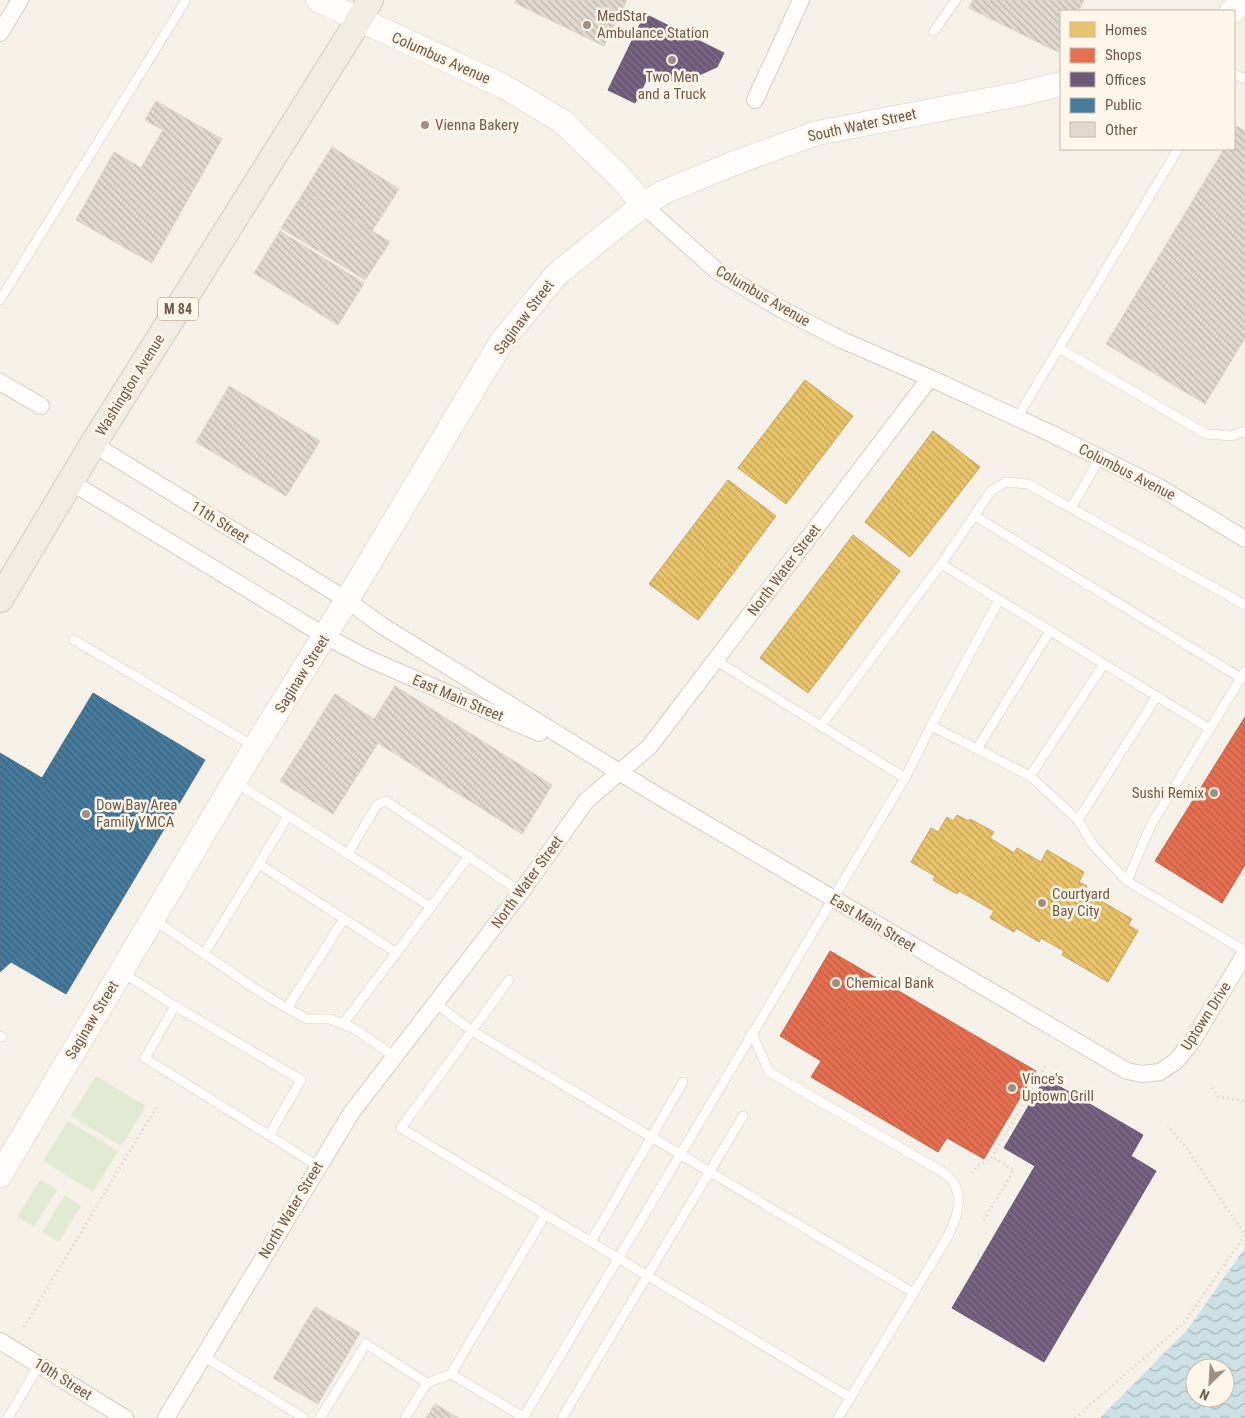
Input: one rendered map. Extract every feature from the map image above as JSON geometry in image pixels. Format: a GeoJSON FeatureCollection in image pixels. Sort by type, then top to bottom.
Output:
{"type":"FeatureCollection","features":[{"type":"Feature","properties":{"kind":"main road","name":"M 84"},"geometry":{"type":"LineString","coordinates":[[365,10],[387,0]]}},
{"type":"Feature","properties":{"kind":"main road","name":"Washington Avenue"},"geometry":{"type":"LineString","coordinates":[[0,599],[93,444],[365,10]]}},
{"type":"Feature","properties":{"kind":"street"},"geometry":{"type":"LineString","coordinates":[[0,33],[20,0]]}},
{"type":"Feature","properties":{"kind":"street","name":"Columbus Avenue"},"geometry":{"type":"LineString","coordinates":[[318,0],[365,10],[562,121],[622,179],[643,205],[717,271],[781,310],[842,340],[1017,418],[1159,487],[1245,539]]}},
{"type":"Feature","properties":{"kind":"street"},"geometry":{"type":"LineString","coordinates":[[755,100],[801,0]]}},
{"type":"Feature","properties":{"kind":"street"},"geometry":{"type":"LineString","coordinates":[[1233,10],[1245,0]]}},
{"type":"Feature","properties":{"kind":"street","name":"South Water Street"},"geometry":{"type":"LineString","coordinates":[[643,205],[664,192],[817,132],[1024,93],[1060,84]]}},
{"type":"Feature","properties":{"kind":"street","name":"Saginaw Street"},"geometry":{"type":"LineString","coordinates":[[0,1175],[255,748],[348,600],[502,341],[557,274],[643,205]]}},
{"type":"Feature","properties":{"kind":"street","name":"North Water Street"},"geometry":{"type":"LineString","coordinates":[[166,1418],[352,1112],[521,892],[586,801],[650,746],[930,378]]}},
{"type":"Feature","properties":{"kind":"street"},"geometry":{"type":"LineString","coordinates":[[0,382],[40,406]]}},
{"type":"Feature","properties":{"kind":"street","name":"11th Street"},"geometry":{"type":"LineString","coordinates":[[93,444],[348,600]]}},
{"type":"Feature","properties":{"kind":"street","name":"East Main Street"},"geometry":{"type":"LineString","coordinates":[[70,482],[325,636],[367,658],[592,756]]}},
{"type":"Feature","properties":{"kind":"street","name":"East Main Street"},"geometry":{"type":"LineString","coordinates":[[348,600],[381,625],[592,756],[1120,1068],[1142,1074],[1160,1072]]}},
{"type":"Feature","properties":{"kind":"street","name":"Uptown Drive"},"geometry":{"type":"LineString","coordinates":[[1160,1072],[1176,1061],[1191,1043],[1245,952]]}},
{"type":"Feature","properties":{"kind":"street","name":"10th Street"},"geometry":{"type":"LineString","coordinates":[[0,1341],[125,1418]]}},
{"type":"Feature","properties":{"kind":"lane"},"geometry":{"type":"LineString","coordinates":[[0,300],[186,0]]}},
{"type":"Feature","properties":{"kind":"lane"},"geometry":{"type":"LineString","coordinates":[[934,31],[956,0]]}},
{"type":"Feature","properties":{"kind":"lane"},"geometry":{"type":"LineString","coordinates":[[1017,418],[1177,150]]}},
{"type":"Feature","properties":{"kind":"lane"},"geometry":{"type":"LineString","coordinates":[[1060,348],[1206,434],[1232,436],[1245,431]]}},
{"type":"Feature","properties":{"kind":"lane"},"geometry":{"type":"LineString","coordinates":[[1071,508],[1100,458]]}},
{"type":"Feature","properties":{"kind":"lane"},"geometry":{"type":"LineString","coordinates":[[821,726],[941,564],[991,491],[1006,482],[1028,484],[1245,605]]}},
{"type":"Feature","properties":{"kind":"lane"},"geometry":{"type":"LineString","coordinates":[[975,516],[1243,674],[1150,824],[1127,881]]}},
{"type":"Feature","properties":{"kind":"lane"},"geometry":{"type":"LineString","coordinates":[[941,564],[1210,728]]}},
{"type":"Feature","properties":{"kind":"lane"},"geometry":{"type":"LineString","coordinates":[[451,1374],[524,1418],[905,778],[999,600]]}},
{"type":"Feature","properties":{"kind":"lane"},"geometry":{"type":"LineString","coordinates":[[977,749],[1050,631]]}},
{"type":"Feature","properties":{"kind":"lane"},"geometry":{"type":"LineString","coordinates":[[74,640],[255,748]]}},
{"type":"Feature","properties":{"kind":"lane"},"geometry":{"type":"LineString","coordinates":[[715,660],[905,778]]}},
{"type":"Feature","properties":{"kind":"lane"},"geometry":{"type":"LineString","coordinates":[[1030,776],[1104,664]]}},
{"type":"Feature","properties":{"kind":"lane"},"geometry":{"type":"LineString","coordinates":[[1078,820],[1157,696]]}},
{"type":"Feature","properties":{"kind":"lane"},"geometry":{"type":"LineString","coordinates":[[931,726],[1030,776],[1078,820],[1093,845],[1127,881],[1245,952]]}},
{"type":"Feature","properties":{"kind":"lane"},"geometry":{"type":"LineString","coordinates":[[235,782],[431,906]]}},
{"type":"Feature","properties":{"kind":"lane"},"geometry":{"type":"LineString","coordinates":[[348,853],[377,805],[386,801],[521,892]]}},
{"type":"Feature","properties":{"kind":"lane"},"geometry":{"type":"LineString","coordinates":[[204,954],[288,816]]}},
{"type":"Feature","properties":{"kind":"lane"},"geometry":{"type":"LineString","coordinates":[[343,1024],[469,856]]}},
{"type":"Feature","properties":{"kind":"lane"},"geometry":{"type":"LineString","coordinates":[[260,864],[397,953]]}},
{"type":"Feature","properties":{"kind":"lane"},"geometry":{"type":"LineString","coordinates":[[153,919],[257,990],[287,1008],[307,1019],[330,1019],[355,1029],[395,1057]]}},
{"type":"Feature","properties":{"kind":"lane"},"geometry":{"type":"LineString","coordinates":[[287,1008],[344,919]]}},
{"type":"Feature","properties":{"kind":"lane"},"geometry":{"type":"LineString","coordinates":[[121,972],[301,1080],[269,1135]]}},
{"type":"Feature","properties":{"kind":"lane"},"geometry":{"type":"LineString","coordinates":[[509,980],[401,1128],[851,1398]]}},
{"type":"Feature","properties":{"kind":"lane"},"geometry":{"type":"LineString","coordinates":[[436,1003],[472,1031],[914,1293]]}},
{"type":"Feature","properties":{"kind":"lane"},"geometry":{"type":"LineString","coordinates":[[175,1006],[145,1058],[318,1166]]}},
{"type":"Feature","properties":{"kind":"lane"},"geometry":{"type":"LineString","coordinates":[[752,1033],[769,1072],[941,1171],[955,1184],[958,1200],[956,1218],[947,1238],[838,1418]]}},
{"type":"Feature","properties":{"kind":"lane"},"geometry":{"type":"LineString","coordinates":[[590,1242],[683,1082]]}},
{"type":"Feature","properties":{"kind":"lane"},"geometry":{"type":"LineString","coordinates":[[562,1418],[743,1116]]}},
{"type":"Feature","properties":{"kind":"lane"},"geometry":{"type":"LineString","coordinates":[[405,1418],[427,1383],[451,1374],[545,1215]]}},
{"type":"Feature","properties":{"kind":"lane"},"geometry":{"type":"LineString","coordinates":[[320,1418],[366,1344],[427,1383]]}},
{"type":"Feature","properties":{"kind":"lane"},"geometry":{"type":"LineString","coordinates":[[203,1356],[304,1418]]}},
{"type":"Feature","properties":{"kind":"lane"},"geometry":{"type":"LineString","coordinates":[[8,1418],[39,1365]]}},
{"type":"Feature","properties":{"kind":"path"},"geometry":{"type":"LineString","coordinates":[[972,1173],[979,1165],[992,1157],[1045,1066]]}},
{"type":"Feature","properties":{"kind":"path"},"geometry":{"type":"LineString","coordinates":[[1212,1088],[1219,1097],[1245,1101]]}},
{"type":"Feature","properties":{"kind":"path"},"geometry":{"type":"LineString","coordinates":[[24,1327],[157,1106]]}},
{"type":"Feature","properties":{"kind":"path"},"geometry":{"type":"LineString","coordinates":[[1075,1418],[1183,1324],[1245,1235],[1185,1146],[1168,1126]]}},
{"type":"Feature","properties":{"kind":"path"},"geometry":{"type":"LineString","coordinates":[[984,1220],[1014,1170],[992,1157]]}},
{"type":"Feature","properties":{"kind":"green space"},"geometry":{"type":"Polygon","coordinates":[[[96,1076],[146,1106],[121,1146],[71,1116],[96,1076]]]}},
{"type":"Feature","properties":{"kind":"green space"},"geometry":{"type":"Polygon","coordinates":[[[68,1121],[118,1151],[93,1192],[43,1161],[68,1121]]]}},
{"type":"Feature","properties":{"kind":"green space"},"geometry":{"type":"Polygon","coordinates":[[[40,1180],[57,1190],[34,1227],[17,1217],[40,1180]]]}},
{"type":"Feature","properties":{"kind":"green space"},"geometry":{"type":"Polygon","coordinates":[[[65,1195],[81,1206],[59,1242],[42,1232],[65,1195]]]}},
{"type":"Feature","properties":{"kind":"water"},"geometry":{"type":"Polygon","coordinates":[[[1245,1248],[1245,1418],[1100,1418],[1188,1329],[1245,1248]]]}},
{"type":"Feature","properties":{"kind":"building: Homes"},"geometry":{"type":"Polygon","coordinates":[[[805,380],[853,416],[786,504],[738,468],[805,380]]]}},
{"type":"Feature","properties":{"kind":"building: Homes"},"geometry":{"type":"Polygon","coordinates":[[[933,431],[980,467],[910,557],[865,522],[933,431]]]}},
{"type":"Feature","properties":{"kind":"building: Homes"},"geometry":{"type":"Polygon","coordinates":[[[728,480],[776,516],[698,620],[649,584],[728,480]]]}},
{"type":"Feature","properties":{"kind":"building: Homes"},"geometry":{"type":"Polygon","coordinates":[[[853,535],[900,571],[808,693],[760,658],[853,535]]]}},
{"type":"Feature","properties":{"kind":"building: Homes","name":"Courtyard Bay City"},"geometry":{"type":"Polygon","coordinates":[[[957,815],[968,821],[970,819],[994,832],[990,838],[1014,853],[1017,848],[1041,862],[1047,850],[1084,872],[1079,882],[1087,886],[1084,891],[1132,919],[1128,925],[1138,931],[1108,982],[1062,955],[1064,951],[1041,938],[1039,942],[1016,928],[1014,932],[990,918],[994,911],[959,891],[957,894],[933,880],[935,876],[911,862],[931,828],[938,832],[947,817],[953,821],[957,815]]]}},
{"type":"Feature","properties":{"kind":"building: Shops"},"geometry":{"type":"Polygon","coordinates":[[[1245,717],[1245,865],[1222,903],[1155,861],[1245,717]]]}},
{"type":"Feature","properties":{"kind":"building: Shops"},"geometry":{"type":"Polygon","coordinates":[[[830,951],[1036,1071],[984,1159],[947,1138],[938,1152],[811,1077],[821,1061],[780,1036],[830,951]]]}},
{"type":"Feature","properties":{"kind":"building: Offices","name":"Two Men and a Truck"},"geometry":{"type":"Polygon","coordinates":[[[645,14],[724,53],[717,67],[679,84],[651,71],[635,103],[608,90],[645,14]]]}},
{"type":"Feature","properties":{"kind":"building: Offices"},"geometry":{"type":"Polygon","coordinates":[[[1045,1078],[1143,1135],[1131,1156],[1156,1171],[1044,1362],[952,1308],[1035,1166],[1004,1148],[1045,1078]]]}},
{"type":"Feature","properties":{"kind":"building: Public","name":"Dow Bay Area Family YMCA"},"geometry":{"type":"Polygon","coordinates":[[[93,693],[205,760],[66,994],[11,962],[0,972],[0,753],[42,778],[93,693]]]}},
{"type":"Feature","properties":{"kind":"building: Other","name":"MedStar Ambulance Station"},"geometry":{"type":"Polygon","coordinates":[[[516,0],[627,0],[604,46],[515,3],[516,0]]]}},
{"type":"Feature","properties":{"kind":"building: Other"},"geometry":{"type":"Polygon","coordinates":[[[973,0],[1084,0],[1079,10],[1060,10],[1060,48],[1058,52],[969,8],[973,0]]]}},
{"type":"Feature","properties":{"kind":"building: Other"},"geometry":{"type":"Polygon","coordinates":[[[156,101],[222,139],[152,263],[76,220],[114,152],[141,168],[163,130],[145,120],[156,101]]]}},
{"type":"Feature","properties":{"kind":"building: Other"},"geometry":{"type":"Polygon","coordinates":[[[1237,126],[1245,131],[1245,338],[1205,404],[1106,344],[1223,150],[1235,150],[1235,130],[1237,126]]]}},
{"type":"Feature","properties":{"kind":"building: Other"},"geometry":{"type":"Polygon","coordinates":[[[332,147],[399,189],[372,231],[305,190],[332,147]]]}},
{"type":"Feature","properties":{"kind":"building: Other"},"geometry":{"type":"Polygon","coordinates":[[[305,190],[390,242],[365,280],[281,228],[305,190]]]}},
{"type":"Feature","properties":{"kind":"building: Other"},"geometry":{"type":"Polygon","coordinates":[[[280,231],[364,283],[338,325],[254,273],[280,231]]]}},
{"type":"Feature","properties":{"kind":"building: Other"},"geometry":{"type":"Polygon","coordinates":[[[229,386],[320,441],[286,496],[196,442],[229,386]]]}},
{"type":"Feature","properties":{"kind":"building: Other"},"geometry":{"type":"Polygon","coordinates":[[[395,686],[552,785],[522,834],[378,743],[333,814],[280,781],[335,694],[374,719],[395,686]]]}},
{"type":"Feature","properties":{"kind":"building: Other"},"geometry":{"type":"Polygon","coordinates":[[[315,1307],[360,1333],[318,1404],[273,1378],[315,1307]]]}},
{"type":"Feature","properties":{"kind":"building: Other"},"geometry":{"type":"Polygon","coordinates":[[[435,1404],[459,1418],[426,1418],[435,1404]]]}},
{"type":"Feature","properties":{"kind":"place","name":"MedStar Ambulance Station"},"geometry":{"type":"Point","coordinates":[587,25]}},
{"type":"Feature","properties":{"kind":"place","name":"Two Men and a Truck"},"geometry":{"type":"Point","coordinates":[672,60]}},
{"type":"Feature","properties":{"kind":"place","name":"Vienna Bakery"},"geometry":{"type":"Point","coordinates":[425,125]}},
{"type":"Feature","properties":{"kind":"place","name":"Sushi Remix"},"geometry":{"type":"Point","coordinates":[1214,793]}},
{"type":"Feature","properties":{"kind":"place","name":"Dow Bay Area Family YMCA"},"geometry":{"type":"Point","coordinates":[86,814]}},
{"type":"Feature","properties":{"kind":"place","name":"Courtyard Bay City"},"geometry":{"type":"Point","coordinates":[1042,903]}},
{"type":"Feature","properties":{"kind":"place","name":"Chemical Bank"},"geometry":{"type":"Point","coordinates":[836,983]}},
{"type":"Feature","properties":{"kind":"place","name":"Vince's Uptown Grill"},"geometry":{"type":"Point","coordinates":[1012,1088]}}]}
